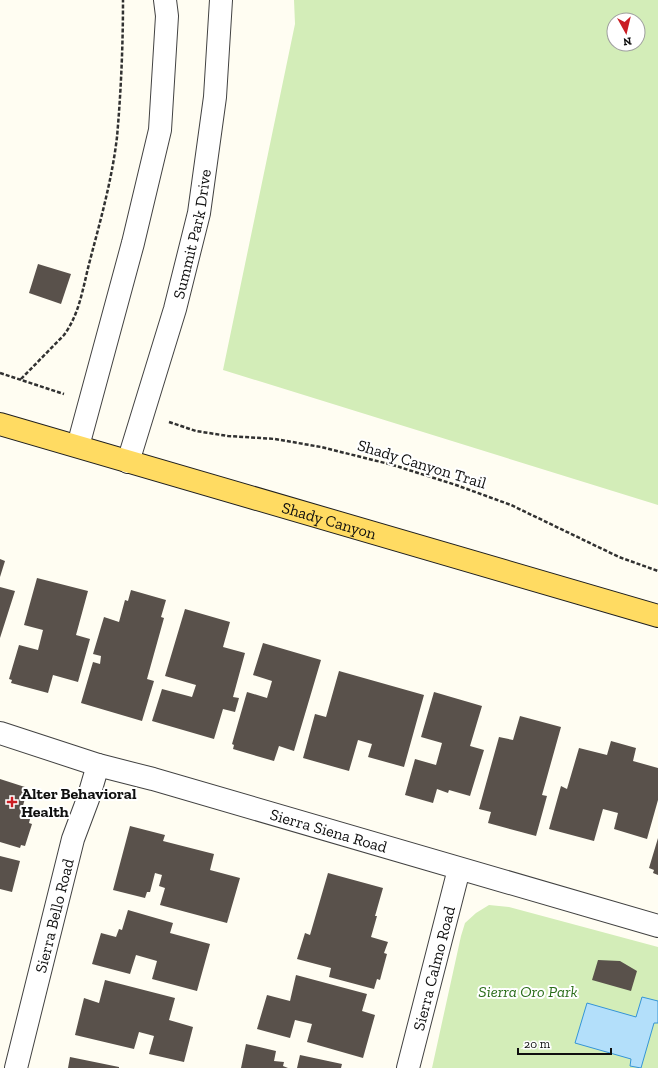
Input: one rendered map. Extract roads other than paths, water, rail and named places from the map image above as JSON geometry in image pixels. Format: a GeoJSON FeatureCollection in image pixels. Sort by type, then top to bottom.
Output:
{"type":"FeatureCollection","features":[{"type":"Feature","properties":{"kind":"main road","name":"Shady Canyon"},"geometry":{"type":"LineString","coordinates":[[0,424],[658,616]]}},
{"type":"Feature","properties":{"kind":"street"},"geometry":{"type":"LineString","coordinates":[[78,446],[133,243],[160,130],[167,16],[165,0]]}},
{"type":"Feature","properties":{"kind":"street","name":"Summit Park Drive"},"geometry":{"type":"LineString","coordinates":[[128,462],[175,309],[199,213],[215,98],[221,0]]}},
{"type":"Feature","properties":{"kind":"street","name":"Sierra Siena Road"},"geometry":{"type":"LineString","coordinates":[[0,733],[98,765],[658,926]]}},
{"type":"Feature","properties":{"kind":"street","name":"Sierra Bello Road"},"geometry":{"type":"LineString","coordinates":[[16,1068],[72,839],[88,799],[98,765]]}},
{"type":"Feature","properties":{"kind":"street","name":"Sierra Calmo Road"},"geometry":{"type":"LineString","coordinates":[[408,1068],[459,869]]}},
{"type":"Feature","properties":{"kind":"water"},"geometry":{"type":"Polygon","coordinates":[[[642,997],[658,1001],[658,1023],[654,1023],[641,1068],[630,1066],[631,1059],[575,1043],[587,1003],[636,1017],[642,997]]]}},
{"type":"Feature","properties":{"kind":"place","name":"Alter Behavioral Health"},"geometry":{"type":"Point","coordinates":[12,802]}},
{"type":"Feature","properties":{"kind":"park label","name":"Sierra Oro Park"},"geometry":{"type":"Point","coordinates":[528,991]}}]}
